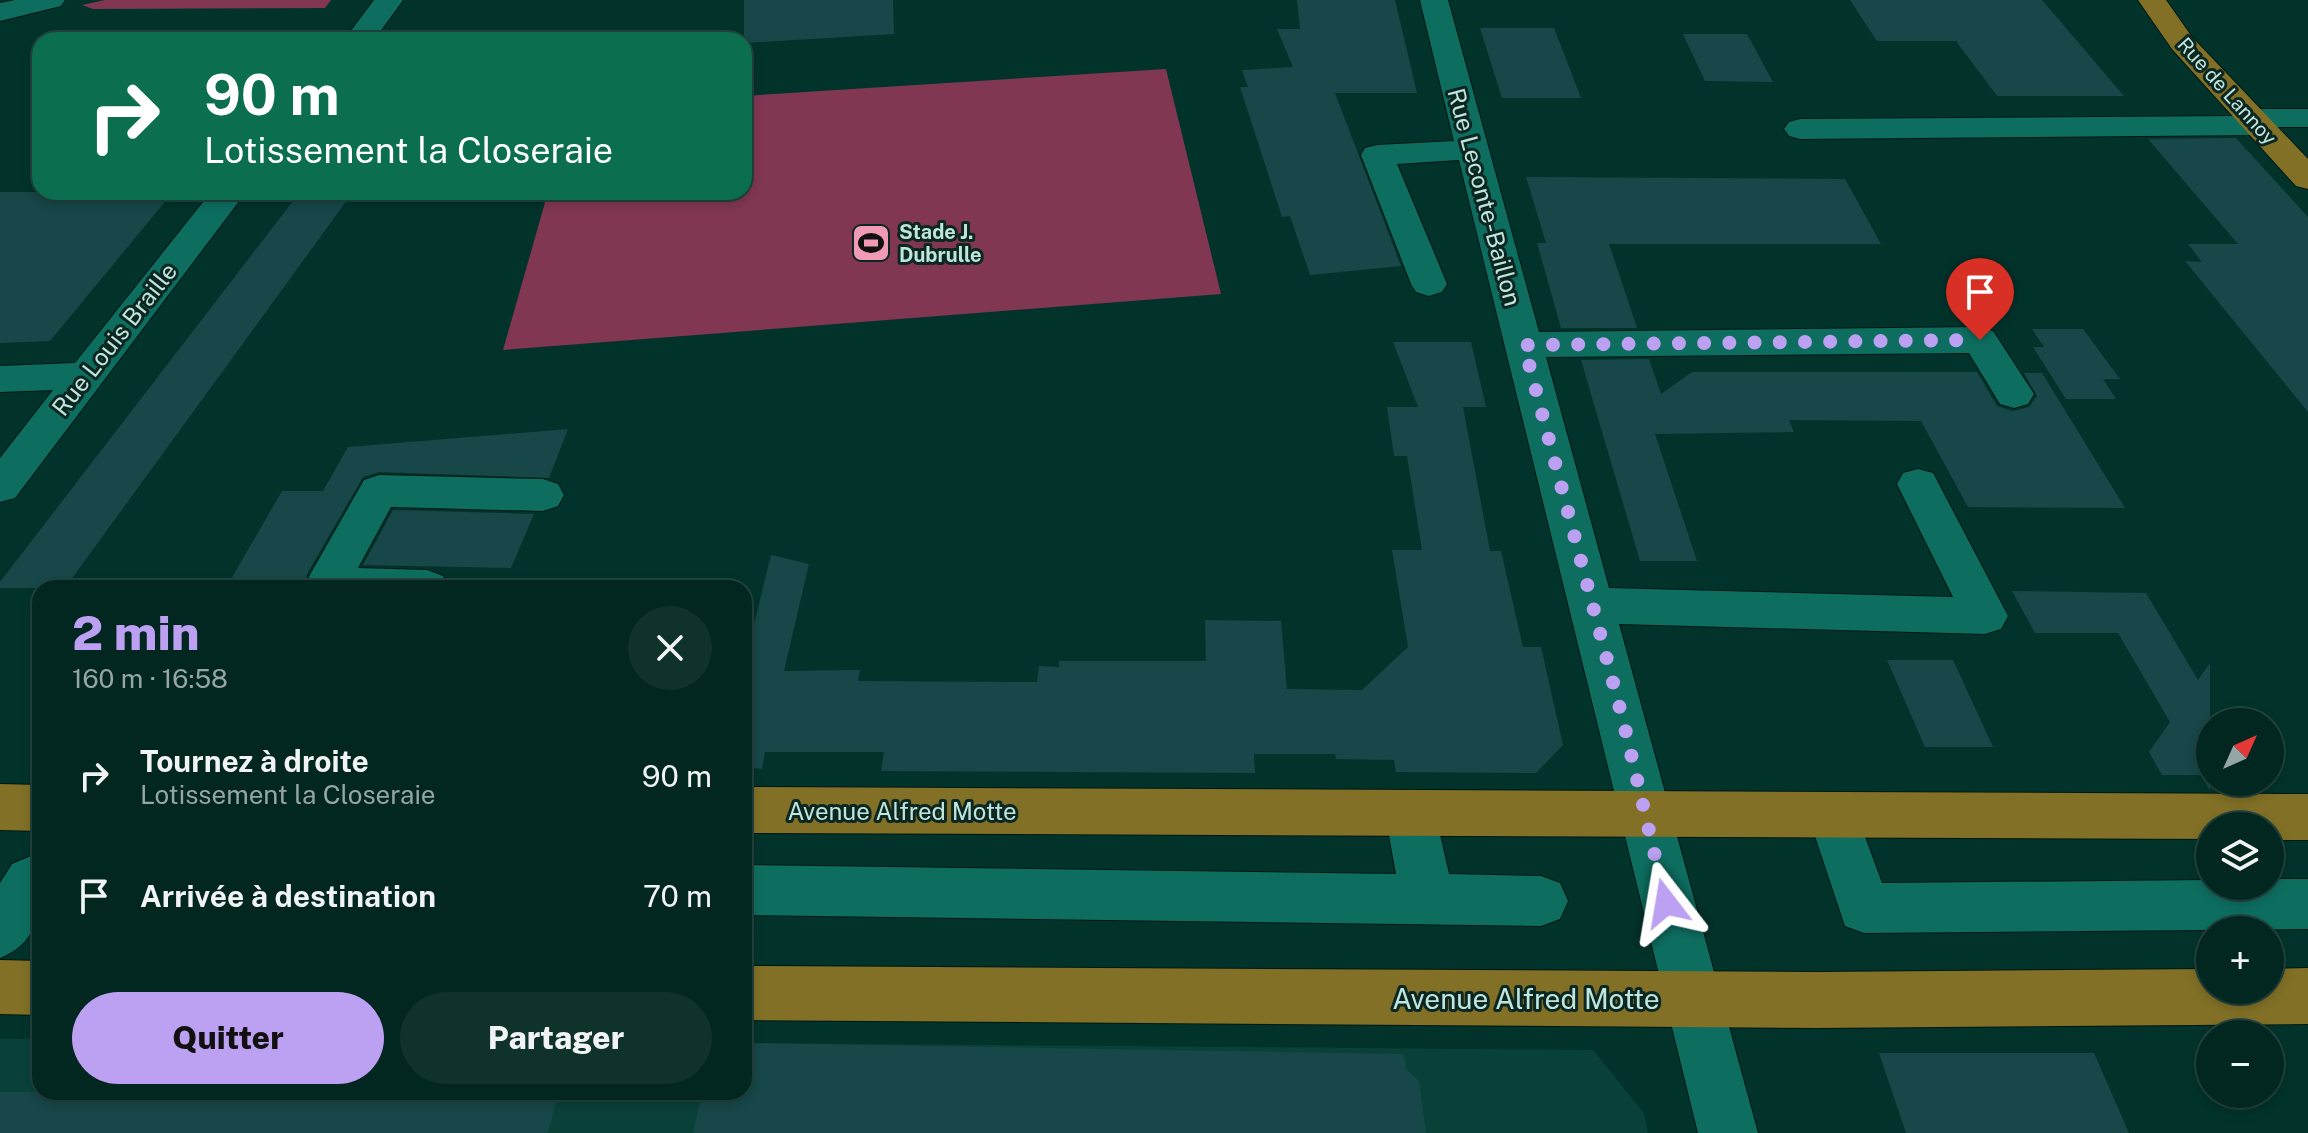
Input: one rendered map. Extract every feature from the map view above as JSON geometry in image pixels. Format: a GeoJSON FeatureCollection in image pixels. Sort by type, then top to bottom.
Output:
{"type":"FeatureCollection","features":[{"type":"Feature","properties":{"kind":"main road","name":"Rue de Lannoy"},"geometry":{"type":"LineString","coordinates":[[2152,0],[2182,43],[2308,179]]}},
{"type":"Feature","properties":{"kind":"main road"},"geometry":{"type":"LineString","coordinates":[[0,807],[32,808]]}},
{"type":"Feature","properties":{"kind":"main road","name":"Avenue Alfred Motte"},"geometry":{"type":"LineString","coordinates":[[752,810],[2308,817]]}},
{"type":"Feature","properties":{"kind":"main road"},"geometry":{"type":"LineString","coordinates":[[0,987],[32,988]]}},
{"type":"Feature","properties":{"kind":"main road","name":"Avenue Alfred Motte"},"geometry":{"type":"LineString","coordinates":[[752,993],[1691,999],[2308,996]]}},
{"type":"Feature","properties":{"kind":"street"},"geometry":{"type":"LineString","coordinates":[[0,12],[51,0]]}},
{"type":"Feature","properties":{"kind":"street"},"geometry":{"type":"LineString","coordinates":[[365,32],[389,0]]}},
{"type":"Feature","properties":{"kind":"street","name":"Rue Leconte-Baillon"},"geometry":{"type":"LineString","coordinates":[[1434,0],[1728,1133]]}},
{"type":"Feature","properties":{"kind":"street"},"geometry":{"type":"LineString","coordinates":[[1800,129],[2308,118]]}},
{"type":"Feature","properties":{"kind":"street"},"geometry":{"type":"LineString","coordinates":[[1429,284],[1377,155],[1472,150]]}},
{"type":"Feature","properties":{"kind":"street","name":"Rue Louis Braille"},"geometry":{"type":"LineString","coordinates":[[0,487],[223,200]]}},
{"type":"Feature","properties":{"kind":"street"},"geometry":{"type":"LineString","coordinates":[[1524,345],[1980,340],[2014,394]]}},
{"type":"Feature","properties":{"kind":"street"},"geometry":{"type":"LineString","coordinates":[[0,379],[87,376]]}},
{"type":"Feature","properties":{"kind":"street"},"geometry":{"type":"LineString","coordinates":[[1592,605],[1985,616],[1918,484]]}},
{"type":"Feature","properties":{"kind":"street"},"geometry":{"type":"LineString","coordinates":[[330,580],[379,491],[543,495]]}},
{"type":"Feature","properties":{"kind":"street"},"geometry":{"type":"LineString","coordinates":[[1410,813],[1428,899]]}},
{"type":"Feature","properties":{"kind":"street"},"geometry":{"type":"LineString","coordinates":[[1833,815],[1864,908],[2308,904]]}},
{"type":"Feature","properties":{"kind":"street"},"geometry":{"type":"LineString","coordinates":[[0,932],[32,881]]}},
{"type":"Feature","properties":{"kind":"street"},"geometry":{"type":"LineString","coordinates":[[752,890],[1541,901]]}},
{"type":"Feature","properties":{"kind":"shaded area"},"geometry":{"type":"Polygon","coordinates":[[[105,0],[331,0],[325,8],[93,9],[82,5],[105,0]]]}},
{"type":"Feature","properties":{"kind":"shaded area","name":"Stade J. Dubrulle"},"geometry":{"type":"Polygon","coordinates":[[[1166,69],[1221,294],[503,350],[546,200],[752,200],[752,95],[1166,69]]]}},
{"type":"Feature","properties":{"kind":"shaded area"},"geometry":{"type":"Polygon","coordinates":[[[0,1039],[32,1039],[32,1100],[752,1100],[752,1043],[1593,1050],[1644,1113],[1648,1133],[0,1133],[0,1039]]]}},
{"type":"Feature","properties":{"kind":"building"},"geometry":{"type":"Polygon","coordinates":[[[744,0],[893,0],[894,34],[752,43],[752,32],[744,32],[744,0]]]}},
{"type":"Feature","properties":{"kind":"building"},"geometry":{"type":"Polygon","coordinates":[[[1297,0],[1395,0],[1417,93],[1335,93],[1401,266],[1310,275],[1290,216],[1282,217],[1240,87],[1248,87],[1242,70],[1293,67],[1277,29],[1300,29],[1297,0]]]}},
{"type":"Feature","properties":{"kind":"building"},"geometry":{"type":"Polygon","coordinates":[[[1850,0],[2042,0],[2124,96],[1997,96],[1956,41],[1877,41],[1850,0]]]}},
{"type":"Feature","properties":{"kind":"building"},"geometry":{"type":"Polygon","coordinates":[[[1480,28],[1554,28],[1581,98],[1502,98],[1480,28]]]}},
{"type":"Feature","properties":{"kind":"building"},"geometry":{"type":"Polygon","coordinates":[[[1683,34],[1747,34],[1773,82],[1705,81],[1683,34]]]}},
{"type":"Feature","properties":{"kind":"building"},"geometry":{"type":"Polygon","coordinates":[[[2236,138],[2308,217],[2308,412],[2185,261],[2202,262],[2188,244],[2238,244],[2148,139],[2236,138]]]}},
{"type":"Feature","properties":{"kind":"building"},"geometry":{"type":"Polygon","coordinates":[[[1526,177],[1845,179],[1881,244],[1609,244],[1637,328],[1561,328],[1537,243],[1546,243],[1526,177]]]}},
{"type":"Feature","properties":{"kind":"building"},"geometry":{"type":"Polygon","coordinates":[[[0,192],[32,192],[32,200],[166,200],[50,341],[0,343],[0,192]]]}},
{"type":"Feature","properties":{"kind":"building"},"geometry":{"type":"Polygon","coordinates":[[[294,200],[347,200],[71,580],[32,580],[32,588],[0,588],[0,582],[294,200]]]}},
{"type":"Feature","properties":{"kind":"building"},"geometry":{"type":"Polygon","coordinates":[[[2032,329],[2083,329],[2120,379],[2103,379],[2116,399],[2066,399],[2033,347],[2044,347],[2032,329]]]}},
{"type":"Feature","properties":{"kind":"building"},"geometry":{"type":"Polygon","coordinates":[[[1393,342],[1471,342],[1486,407],[1463,407],[1490,551],[1501,551],[1523,647],[1541,647],[1563,745],[1536,773],[1396,772],[1394,760],[1336,759],[1335,754],[1254,754],[1255,773],[881,771],[884,752],[765,752],[762,769],[752,768],[752,632],[771,555],[809,564],[784,671],[860,670],[858,681],[1037,682],[1039,666],[1059,667],[1059,661],[1206,661],[1205,620],[1281,621],[1287,689],[1362,690],[1408,647],[1392,550],[1422,550],[1407,456],[1394,456],[1387,407],[1418,407],[1393,342]]]}},
{"type":"Feature","properties":{"kind":"building"},"geometry":{"type":"Polygon","coordinates":[[[1649,359],[1661,394],[1692,372],[1977,372],[1997,406],[2013,411],[2029,407],[2037,396],[2024,373],[2042,373],[2125,508],[1968,507],[1921,421],[1789,420],[1794,432],[1655,434],[1697,561],[1640,561],[1581,360],[1649,359]]]}},
{"type":"Feature","properties":{"kind":"building"},"geometry":{"type":"Polygon","coordinates":[[[568,429],[549,478],[379,472],[363,477],[306,580],[231,580],[282,491],[323,491],[348,447],[568,429]]]}},
{"type":"Feature","properties":{"kind":"building"},"geometry":{"type":"Polygon","coordinates":[[[393,510],[534,514],[511,568],[363,565],[393,510]]]}},
{"type":"Feature","properties":{"kind":"building"},"geometry":{"type":"Polygon","coordinates":[[[2012,591],[2146,593],[2198,680],[2210,663],[2210,708],[2196,708],[2196,775],[2162,775],[2149,752],[2170,722],[2118,633],[2035,633],[2012,591]]]}},
{"type":"Feature","properties":{"kind":"building"},"geometry":{"type":"Polygon","coordinates":[[[1887,660],[1953,660],[1993,747],[1925,747],[1887,660]]]}},
{"type":"Feature","properties":{"kind":"building"},"geometry":{"type":"Polygon","coordinates":[[[752,1043],[1404,1054],[1406,1069],[1419,1081],[1426,1133],[693,1133],[700,1100],[752,1100],[752,1043]]]}},
{"type":"Feature","properties":{"kind":"building"},"geometry":{"type":"Polygon","coordinates":[[[1879,1053],[2094,1053],[2129,1133],[1906,1133],[1879,1053]]]}},
{"type":"Feature","properties":{"kind":"building"},"geometry":{"type":"Polygon","coordinates":[[[0,1092],[32,1092],[32,1100],[557,1100],[548,1132],[544,1133],[0,1133],[0,1092]]]}},
{"type":"Feature","properties":{"kind":"place","name":"Stade J. Dubrulle"},"geometry":{"type":"Point","coordinates":[871,243]}},
{"type":"Feature","properties":{"kind":"route"},"geometry":{"type":"LineString","coordinates":[[1666,903],[1624,724],[1524,345],[1980,340]]}}]}
